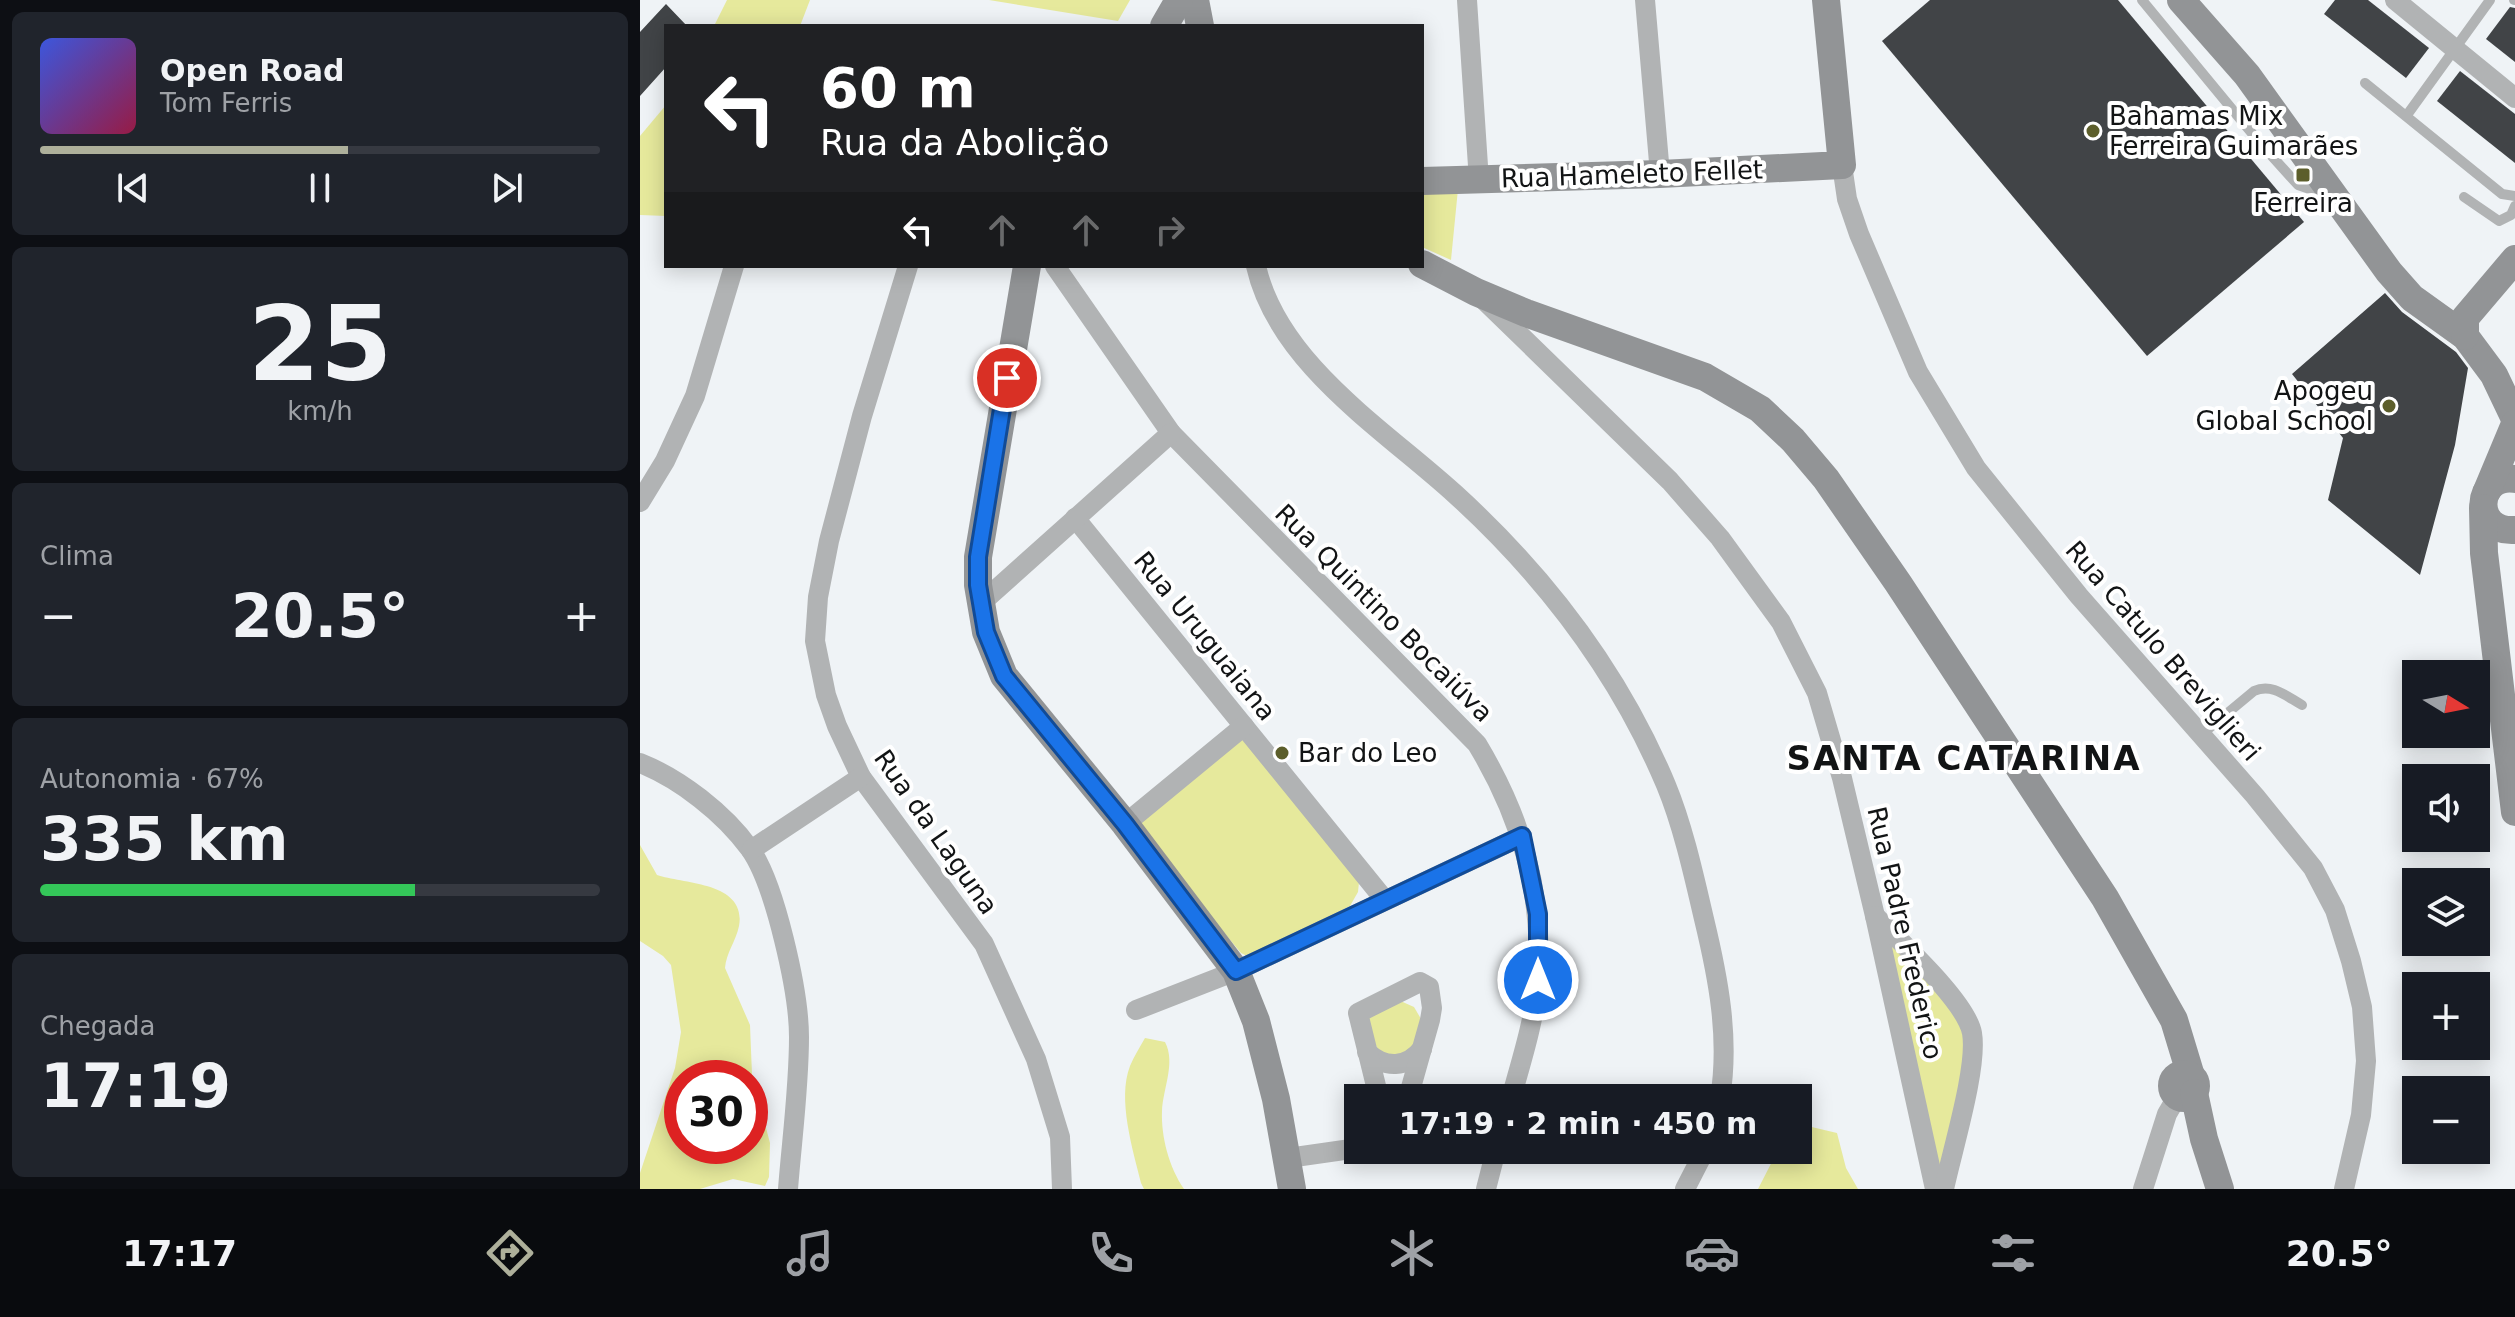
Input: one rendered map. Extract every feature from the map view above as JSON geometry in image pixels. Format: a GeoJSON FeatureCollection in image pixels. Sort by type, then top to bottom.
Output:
{"type":"FeatureCollection","features":[{"type":"Feature","properties":{"kind":"street"},"geometry":{"type":"LineString","coordinates":[[1146,24],[1160,0]]}},
{"type":"Feature","properties":{"kind":"street"},"geometry":{"type":"LineString","coordinates":[[1165,24],[1179,0]]}},
{"type":"Feature","properties":{"kind":"street"},"geometry":{"type":"LineString","coordinates":[[1195,0],[1200,24]]}},
{"type":"Feature","properties":{"kind":"street"},"geometry":{"type":"LineString","coordinates":[[1467,0],[1479,181]]}},
{"type":"Feature","properties":{"kind":"street"},"geometry":{"type":"LineString","coordinates":[[1645,0],[1660,174]]}},
{"type":"Feature","properties":{"kind":"street"},"geometry":{"type":"LineString","coordinates":[[1826,0],[1842,165]]}},
{"type":"Feature","properties":{"kind":"street"},"geometry":{"type":"LineString","coordinates":[[2181,0],[2247,75],[2389,272],[2412,298],[2456,324],[2494,375],[2515,422],[2485,500],[2484,553],[2515,812]]}},
{"type":"Feature","properties":{"kind":"street"},"geometry":{"type":"LineString","coordinates":[[2395,0],[2515,98]]}},
{"type":"Feature","properties":{"kind":"street","name":"Rua Hameleto Fellet"},"geometry":{"type":"LineString","coordinates":[[1424,181],[1842,165]]}},
{"type":"Feature","properties":{"kind":"street","name":"Rua Catulo Breviglieri"},"geometry":{"type":"LineString","coordinates":[[1842,165],[1847,199],[1859,234],[1918,372],[1976,468],[2046,557],[2255,796],[2313,868],[2335,910],[2362,1007],[2366,1061],[2361,1115],[2344,1189]]}},
{"type":"Feature","properties":{"kind":"street"},"geometry":{"type":"LineString","coordinates":[[2456,324],[2515,259]]}},
{"type":"Feature","properties":{"kind":"street"},"geometry":{"type":"LineString","coordinates":[[1424,265],[1526,313],[1705,377],[1760,409],[1793,440],[1826,479],[1898,583],[2105,898],[2151,983],[2220,1189]]}},
{"type":"Feature","properties":{"kind":"street"},"geometry":{"type":"LineString","coordinates":[[640,502],[665,461],[695,396],[733,268]]}},
{"type":"Feature","properties":{"kind":"street","name":"Rua da Laguna"},"geometry":{"type":"LineString","coordinates":[[907,268],[852,452],[822,570],[815,641],[826,695],[861,777],[984,944],[1036,1059],[1060,1137],[1062,1189]]}},
{"type":"Feature","properties":{"kind":"street"},"geometry":{"type":"LineString","coordinates":[[1027,268],[978,557],[980,604],[986,632],[1004,676],[1125,824],[1236,971],[1256,1021],[1276,1099],[1292,1189]]}},
{"type":"Feature","properties":{"kind":"street","name":"Rua Quintino Bocaiúva"},"geometry":{"type":"LineString","coordinates":[[1056,268],[1171,433],[1477,744],[1500,782],[1522,836],[1538,914],[1538,980],[1515,1084]]}},
{"type":"Feature","properties":{"kind":"street"},"geometry":{"type":"LineString","coordinates":[[1256,268],[1259,283],[1287,333],[1323,380],[1455,494],[1516,552],[1567,612],[1626,706],[1666,786],[1695,882],[1714,959],[1723,1039],[1721,1084]]}},
{"type":"Feature","properties":{"kind":"street","name":"Rua Padre Frederico"},"geometry":{"type":"LineString","coordinates":[[1476,292],[1670,481],[1720,538],[1781,622],[1817,693],[1842,778],[1935,1189]]}},
{"type":"Feature","properties":{"kind":"street"},"geometry":{"type":"LineString","coordinates":[[980,604],[1171,433]]}},
{"type":"Feature","properties":{"kind":"street"},"geometry":{"type":"LineString","coordinates":[[2515,479],[2500,480],[2485,500],[2486,516],[2497,528],[2515,530]]}},
{"type":"Feature","properties":{"kind":"street","name":"Rua Uruguaiana"},"geometry":{"type":"LineString","coordinates":[[1075,518],[1384,899]]}},
{"type":"Feature","properties":{"kind":"street"},"geometry":{"type":"LineString","coordinates":[[1125,824],[1244,726]]}},
{"type":"Feature","properties":{"kind":"street"},"geometry":{"type":"LineString","coordinates":[[640,763],[653,768],[715,811],[751,850],[772,898],[797,999],[798,1067],[788,1189]]}},
{"type":"Feature","properties":{"kind":"street"},"geometry":{"type":"LineString","coordinates":[[751,850],[861,777]]}},
{"type":"Feature","properties":{"kind":"street"},"geometry":{"type":"LineString","coordinates":[[1136,1010],[1236,971],[1522,836]]}},
{"type":"Feature","properties":{"kind":"street"},"geometry":{"type":"LineString","coordinates":[[1875,916],[1959,1004],[1972,1031],[1972,1060],[1944,1189]]}},
{"type":"Feature","properties":{"kind":"street"},"geometry":{"type":"LineString","coordinates":[[1375,1084],[1358,1013],[1420,982],[1429,987],[1431,993],[1430,1020],[1412,1084]]}},
{"type":"Feature","properties":{"kind":"street"},"geometry":{"type":"LineString","coordinates":[[1367,1052],[1381,1062],[1401,1064],[1410,1061],[1422,1049]]}},
{"type":"Feature","properties":{"kind":"street"},"geometry":{"type":"LineString","coordinates":[[2143,1189],[2167,1114],[2184,1089]]}},
{"type":"Feature","properties":{"kind":"street"},"geometry":{"type":"LineString","coordinates":[[1288,1158],[1344,1150]]}},
{"type":"Feature","properties":{"kind":"street"},"geometry":{"type":"LineString","coordinates":[[1486,1189],[1492,1164]]}},
{"type":"Feature","properties":{"kind":"street"},"geometry":{"type":"LineString","coordinates":[[1685,1189],[1698,1164]]}},
{"type":"Feature","properties":{"kind":"lane"},"geometry":{"type":"LineString","coordinates":[[2142,0],[2298,185],[2337,197]]}},
{"type":"Feature","properties":{"kind":"lane"},"geometry":{"type":"LineString","coordinates":[[2407,115],[2490,0]]}},
{"type":"Feature","properties":{"kind":"lane"},"geometry":{"type":"LineString","coordinates":[[2365,83],[2502,194],[2510,198],[2515,196]]}},
{"type":"Feature","properties":{"kind":"lane"},"geometry":{"type":"LineString","coordinates":[[2464,197],[2499,221],[2511,215],[2515,206]]}},
{"type":"Feature","properties":{"kind":"lane"},"geometry":{"type":"LineString","coordinates":[[2201,735],[2263,687],[2273,688],[2302,705]]}},
{"type":"Feature","properties":{"kind":"green space"},"geometry":{"type":"Polygon","coordinates":[[[727,0],[810,0],[801,24],[715,24],[727,0]]]}},
{"type":"Feature","properties":{"kind":"green space"},"geometry":{"type":"Polygon","coordinates":[[[989,0],[1130,0],[1118,21],[989,0]]]}},
{"type":"Feature","properties":{"kind":"green space"},"geometry":{"type":"Polygon","coordinates":[[[664,107],[664,216],[640,215],[640,136],[664,107]]]}},
{"type":"Feature","properties":{"kind":"green space"},"geometry":{"type":"Polygon","coordinates":[[[1424,189],[1458,189],[1451,260],[1424,248],[1424,189]]]}},
{"type":"Feature","properties":{"kind":"green space"},"geometry":{"type":"Polygon","coordinates":[[[1242,738],[1359,882],[1358,892],[1350,906],[1259,954],[1247,956],[1241,953],[1141,833],[1142,821],[1242,738]]]}},
{"type":"Feature","properties":{"kind":"green space"},"geometry":{"type":"Polygon","coordinates":[[[640,845],[657,875],[711,887],[733,901],[739,912],[739,926],[725,968],[750,1025],[751,1060],[676,1060],[681,1032],[671,965],[640,941],[640,845]]]}},
{"type":"Feature","properties":{"kind":"green space"},"geometry":{"type":"Polygon","coordinates":[[[1888,936],[1941,992],[1954,1009],[1961,1026],[1964,1047],[1960,1093],[1939,1182],[1888,936]]]}},
{"type":"Feature","properties":{"kind":"green space"},"geometry":{"type":"Polygon","coordinates":[[[1396,999],[1414,1007],[1424,1024],[1417,1051],[1382,1060],[1365,1019],[1396,999]]]}},
{"type":"Feature","properties":{"kind":"green space"},"geometry":{"type":"Polygon","coordinates":[[[1145,1038],[1165,1042],[1168,1050],[1163,1131],[1170,1162],[1184,1189],[1144,1189],[1141,1183],[1125,1094],[1130,1066],[1145,1038]]]}},
{"type":"Feature","properties":{"kind":"green space"},"geometry":{"type":"Polygon","coordinates":[[[664,1101],[664,1164],[768,1164],[768,1135],[770,1143],[769,1177],[765,1186],[733,1179],[700,1189],[640,1189],[640,1173],[664,1101]]]}},
{"type":"Feature","properties":{"kind":"green space"},"geometry":{"type":"Polygon","coordinates":[[[1812,1127],[1837,1133],[1846,1168],[1858,1189],[1758,1189],[1771,1164],[1812,1164],[1812,1127]]]}},
{"type":"Feature","properties":{"kind":"building","name":"Bahamas Mix Ferreira Guimarães"},"geometry":{"type":"Polygon","coordinates":[[[1930,0],[2118,0],[2304,222],[2147,356],[1882,41],[1930,0]]]}},
{"type":"Feature","properties":{"kind":"building"},"geometry":{"type":"Polygon","coordinates":[[[2335,0],[2368,0],[2429,48],[2406,78],[2324,14],[2335,0]]]}},
{"type":"Feature","properties":{"kind":"building"},"geometry":{"type":"Polygon","coordinates":[[[666,4],[685,24],[664,24],[664,69],[640,96],[640,32],[666,4]]]}},
{"type":"Feature","properties":{"kind":"building"},"geometry":{"type":"Polygon","coordinates":[[[2510,7],[2515,8],[2515,62],[2486,39],[2510,7]]]}},
{"type":"Feature","properties":{"kind":"building"},"geometry":{"type":"Polygon","coordinates":[[[2460,71],[2515,114],[2515,163],[2437,101],[2460,71]]]}},
{"type":"Feature","properties":{"kind":"building","name":"Apogeu Global School"},"geometry":{"type":"Polygon","coordinates":[[[2385,293],[2402,312],[2456,352],[2468,368],[2455,445],[2420,575],[2328,500],[2343,438],[2292,374],[2385,293]]]}},
{"type":"Feature","properties":{"kind":"place","name":"Bahamas Mix Ferreira Guimarães"},"geometry":{"type":"Point","coordinates":[2093,131]}},
{"type":"Feature","properties":{"kind":"place","name":"Ferreira"},"geometry":{"type":"Point","coordinates":[2303,175]}},
{"type":"Feature","properties":{"kind":"place","name":"Apogeu Global School"},"geometry":{"type":"Point","coordinates":[2389,406]}},
{"type":"Feature","properties":{"kind":"place","name":"Bar do Leo"},"geometry":{"type":"Point","coordinates":[1282,753]}},
{"type":"Feature","properties":{"kind":"district","name":"SANTA CATARINA"},"geometry":{"type":"Point","coordinates":[1964,758]}},
{"type":"Feature","properties":{"kind":"route"},"geometry":{"type":"LineString","coordinates":[[1007,378],[978,557],[980,604],[986,632],[1004,676],[1125,824],[1236,971],[1522,836],[1538,914],[1538,980]]}}]}
